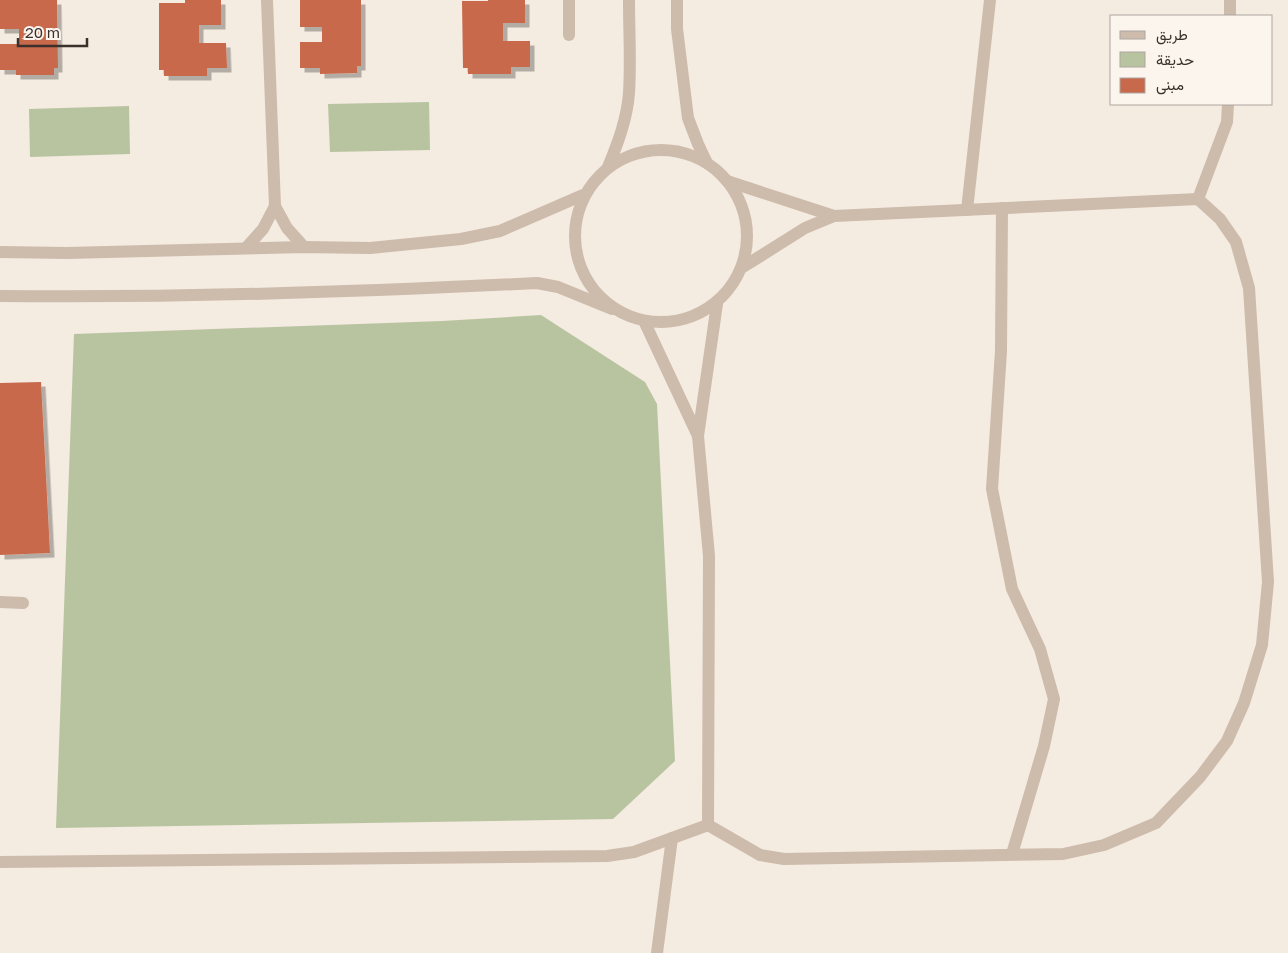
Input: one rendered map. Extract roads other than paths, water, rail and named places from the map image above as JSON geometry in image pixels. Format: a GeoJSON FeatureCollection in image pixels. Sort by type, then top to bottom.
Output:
{"type":"FeatureCollection","features":[{"type":"Feature","properties":{"kind":"street"},"geometry":{"type":"LineString","coordinates":[[268,0],[275,206],[287,228],[304,247]]}},
{"type":"Feature","properties":{"kind":"street"},"geometry":{"type":"LineString","coordinates":[[569,0],[569,34]]}},
{"type":"Feature","properties":{"kind":"street"},"geometry":{"type":"LineString","coordinates":[[608,167],[618,142],[629,93],[629,0]]}},
{"type":"Feature","properties":{"kind":"street"},"geometry":{"type":"LineString","coordinates":[[677,0],[677,29],[688,118],[707,163]]}},
{"type":"Feature","properties":{"kind":"street"},"geometry":{"type":"LineString","coordinates":[[967,210],[990,0]]}},
{"type":"Feature","properties":{"kind":"street"},"geometry":{"type":"LineString","coordinates":[[1230,0],[1230,15]]}},
{"type":"Feature","properties":{"kind":"street"},"geometry":{"type":"LineString","coordinates":[[1198,199],[1227,122],[1228,105]]}},
{"type":"Feature","properties":{"kind":"street"},"geometry":{"type":"LineString","coordinates":[[0,252],[66,253],[304,247],[370,248],[461,239],[500,231],[583,195],[608,167],[631,154],[657,150],[682,152],[707,163],[727,181],[742,207],[748,237],[742,267],[717,304],[698,436],[710,556],[708,825]]}},
{"type":"Feature","properties":{"kind":"street"},"geometry":{"type":"LineString","coordinates":[[727,181],[834,216]]}},
{"type":"Feature","properties":{"kind":"street"},"geometry":{"type":"LineString","coordinates":[[583,195],[573,236],[583,277],[612,309]]}},
{"type":"Feature","properties":{"kind":"street"},"geometry":{"type":"LineString","coordinates":[[0,862],[607,856],[634,852],[708,825],[760,855],[784,859],[1063,854],[1104,845],[1156,823],[1200,777],[1227,741],[1244,703],[1262,644],[1268,582],[1249,288],[1236,242],[1220,219],[1198,199],[834,216],[805,228],[742,267]]}},
{"type":"Feature","properties":{"kind":"street"},"geometry":{"type":"LineString","coordinates":[[246,248],[263,229],[275,206]]}},
{"type":"Feature","properties":{"kind":"street"},"geometry":{"type":"LineString","coordinates":[[1002,208],[1001,350],[992,489],[1012,589],[1040,649],[1054,699],[1044,746],[1012,854]]}},
{"type":"Feature","properties":{"kind":"street"},"geometry":{"type":"LineString","coordinates":[[0,296],[68,297],[371,291],[537,283],[558,287],[645,322],[683,321],[717,304]]}},
{"type":"Feature","properties":{"kind":"street"},"geometry":{"type":"LineString","coordinates":[[645,322],[698,436]]}},
{"type":"Feature","properties":{"kind":"street"},"geometry":{"type":"LineString","coordinates":[[0,602],[23,603]]}},
{"type":"Feature","properties":{"kind":"street"},"geometry":{"type":"LineString","coordinates":[[657,953],[672,838]]}}]}
